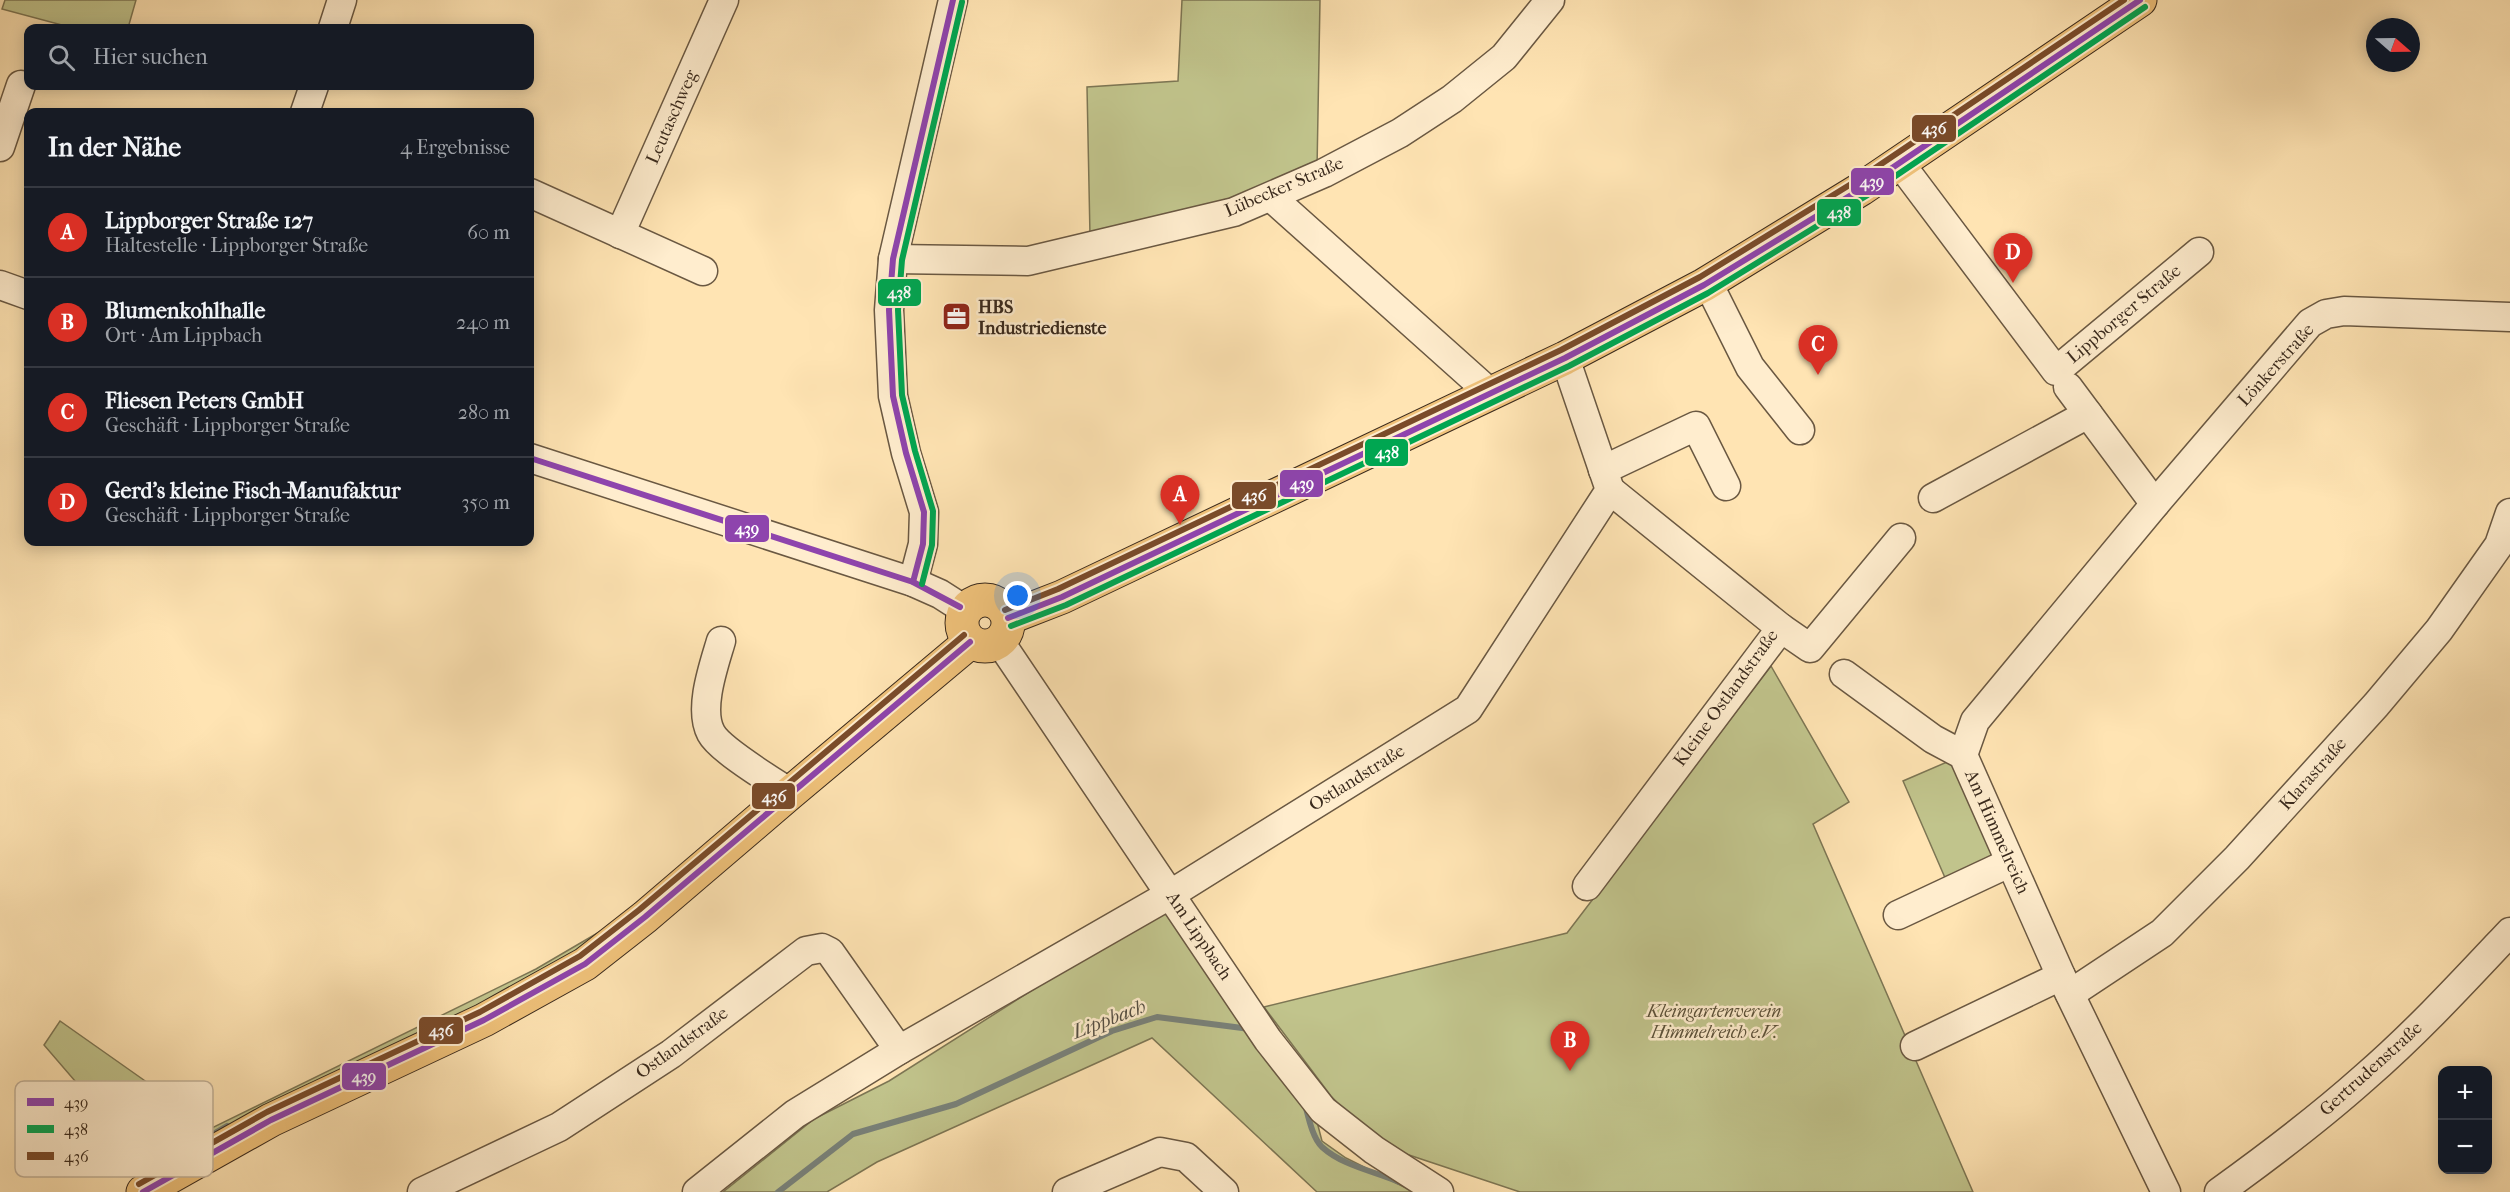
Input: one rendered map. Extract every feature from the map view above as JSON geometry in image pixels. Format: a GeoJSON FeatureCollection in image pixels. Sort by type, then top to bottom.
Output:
{"type":"FeatureCollection","features":[{"type":"Feature","properties":{"kind":"main road"},"geometry":{"type":"LineString","coordinates":[[213,1153],[271,1120],[484,1020],[585,964],[645,917],[790,793],[993,634],[1062,597],[1564,358],[1708,283],[1861,189],[2140,0]]}},
{"type":"Feature","properties":{"kind":"main road"},"geometry":{"type":"LineString","coordinates":[[985,600],[999,605],[993,634],[966,637],[961,624],[965,610],[971,604],[985,600]]}},
{"type":"Feature","properties":{"kind":"main road"},"geometry":{"type":"LineString","coordinates":[[143,1192],[170,1177]]}},
{"type":"Feature","properties":{"kind":"street"},"geometry":{"type":"LineString","coordinates":[[334,24],[342,0]]}},
{"type":"Feature","properties":{"kind":"street","name":"Leutaschweg"},"geometry":{"type":"LineString","coordinates":[[620,234],[724,0]]}},
{"type":"Feature","properties":{"kind":"street"},"geometry":{"type":"LineString","coordinates":[[913,582],[923,544],[924,512],[906,453],[893,396],[889,310],[893,259],[953,0]]}},
{"type":"Feature","properties":{"kind":"street","name":"Lübecker Straße"},"geometry":{"type":"LineString","coordinates":[[893,259],[1028,261],[1234,212],[1324,173],[1400,133],[1452,99],[1504,57],[1550,0]]}},
{"type":"Feature","properties":{"kind":"street"},"geometry":{"type":"LineString","coordinates":[[0,147],[21,86]]}},
{"type":"Feature","properties":{"kind":"street"},"geometry":{"type":"LineString","coordinates":[[306,108],[313,90]]}},
{"type":"Feature","properties":{"kind":"street","name":"Lippborger Straße"},"geometry":{"type":"LineString","coordinates":[[1899,162],[2056,371],[2199,252]]}},
{"type":"Feature","properties":{"kind":"street"},"geometry":{"type":"LineString","coordinates":[[534,196],[703,271]]}},
{"type":"Feature","properties":{"kind":"street"},"geometry":{"type":"LineString","coordinates":[[1271,197],[1489,392]]}},
{"type":"Feature","properties":{"kind":"street"},"geometry":{"type":"LineString","coordinates":[[1708,283],[1750,367],[1800,430]]}},
{"type":"Feature","properties":{"kind":"street"},"geometry":{"type":"LineString","coordinates":[[0,285],[24,294]]}},
{"type":"Feature","properties":{"kind":"street","name":"Lönkerstraße"},"geometry":{"type":"LineString","coordinates":[[1963,755],[1975,721],[2155,504],[2310,323],[2326,314],[2344,311],[2510,317]]}},
{"type":"Feature","properties":{"kind":"street"},"geometry":{"type":"LineString","coordinates":[[1564,358],[1607,480],[1696,426],[1726,486]]}},
{"type":"Feature","properties":{"kind":"street"},"geometry":{"type":"LineString","coordinates":[[2068,387],[2155,504]]}},
{"type":"Feature","properties":{"kind":"street"},"geometry":{"type":"LineString","coordinates":[[1933,498],[2088,414]]}},
{"type":"Feature","properties":{"kind":"street"},"geometry":{"type":"LineString","coordinates":[[534,459],[913,582],[940,594],[965,610]]}},
{"type":"Feature","properties":{"kind":"street","name":"Kleine Ostlandstraße"},"geometry":{"type":"LineString","coordinates":[[1587,886],[1781,628],[1607,480]]}},
{"type":"Feature","properties":{"kind":"street","name":"Ostlandstraße"},"geometry":{"type":"LineString","coordinates":[[697,1192],[795,1114],[899,1050],[1171,894],[1468,709],[1607,480]]}},
{"type":"Feature","properties":{"kind":"street","name":"Klarastraße"},"geometry":{"type":"LineString","coordinates":[[2066,985],[2162,933],[2237,858],[2376,705],[2504,551],[2510,513]]}},
{"type":"Feature","properties":{"kind":"street"},"geometry":{"type":"LineString","coordinates":[[1781,628],[1810,648],[1901,538]]}},
{"type":"Feature","properties":{"kind":"street","name":"Am Lippbach"},"geometry":{"type":"LineString","coordinates":[[993,634],[1269,1040],[1323,1110],[1374,1150],[1439,1192]]}},
{"type":"Feature","properties":{"kind":"street"},"geometry":{"type":"LineString","coordinates":[[722,641],[713,669],[706,710],[711,734],[739,759],[790,793]]}},
{"type":"Feature","properties":{"kind":"street","name":"Am Himmelreich"},"geometry":{"type":"LineString","coordinates":[[1844,674],[1934,739],[1963,755],[2009,863],[2166,1192]]}},
{"type":"Feature","properties":{"kind":"street"},"geometry":{"type":"LineString","coordinates":[[1898,915],[2009,863]]}},
{"type":"Feature","properties":{"kind":"street","name":"Gertrudenstraße"},"geometry":{"type":"LineString","coordinates":[[2219,1192],[2277,1150],[2366,1077],[2457,989],[2510,932]]}},
{"type":"Feature","properties":{"kind":"street","name":"Ostlandstraße"},"geometry":{"type":"LineString","coordinates":[[422,1192],[559,1127],[671,1054],[785,966],[814,948],[822,948],[830,952],[899,1050]]}},
{"type":"Feature","properties":{"kind":"street"},"geometry":{"type":"LineString","coordinates":[[1915,1046],[2066,985]]}},
{"type":"Feature","properties":{"kind":"street"},"geometry":{"type":"LineString","coordinates":[[1067,1192],[1160,1152],[1186,1157],[1224,1192]]}},
{"type":"Feature","properties":{"kind":"green space"},"geometry":{"type":"Polygon","coordinates":[[[5,0],[136,0],[129,24],[58,24],[2,9],[5,0]]]}},
{"type":"Feature","properties":{"kind":"green space"},"geometry":{"type":"Polygon","coordinates":[[[1182,0],[1320,0],[1317,169],[1235,203],[1090,236],[1087,87],[1178,81],[1182,0]]]}},
{"type":"Feature","properties":{"kind":"green space","name":"Kleingartenverein Himmelreich e.V."},"geometry":{"type":"Polygon","coordinates":[[[1771,666],[1849,802],[1813,824],[1973,1192],[1520,1192],[1400,1152],[1359,1126],[1331,1096],[1264,1007],[1567,933],[1771,666]]]}},
{"type":"Feature","properties":{"kind":"green space"},"geometry":{"type":"Polygon","coordinates":[[[1954,759],[1997,858],[1946,880],[1903,781],[1954,759]]]}},
{"type":"Feature","properties":{"kind":"green space"},"geometry":{"type":"Polygon","coordinates":[[[1160,909],[1176,924],[1315,1114],[1322,1141],[1346,1158],[1414,1192],[1317,1192],[1152,1038],[877,1162],[827,1192],[723,1192],[814,1119],[889,1081],[1160,909]]]}},
{"type":"Feature","properties":{"kind":"green space"},"geometry":{"type":"Polygon","coordinates":[[[601,931],[609,937],[213,1145],[213,1128],[536,969],[601,931]]]}},
{"type":"Feature","properties":{"kind":"green space"},"geometry":{"type":"Polygon","coordinates":[[[60,1021],[145,1081],[75,1081],[44,1045],[60,1021]]]}},
{"type":"Feature","properties":{"kind":"waterway","name":"Lippbach"},"geometry":{"type":"LineString","coordinates":[[778,1192],[853,1134],[956,1104],[1112,1031],[1157,1017],[1250,1029]]}},
{"type":"Feature","properties":{"kind":"waterway","name":"Lippbach"},"geometry":{"type":"LineString","coordinates":[[1306,1108],[1314,1134],[1322,1147],[1330,1154],[1349,1164],[1399,1182]]}},
{"type":"Feature","properties":{"kind":"waterway"},"geometry":{"type":"LineString","coordinates":[[213,1134],[227,1126]]}},
{"type":"Feature","properties":{"kind":"transit line","name":"439"},"geometry":{"type":"LineString","coordinates":[[913,582],[923,544],[924,512],[906,453],[893,396],[889,310],[893,259],[953,0]]}},
{"type":"Feature","properties":{"kind":"transit line","name":"436"},"geometry":{"type":"LineString","coordinates":[[1005,610],[1058,589],[1561,350],[1700,277],[1856,181],[2124,0]]}},
{"type":"Feature","properties":{"kind":"transit line","name":"439"},"geometry":{"type":"LineString","coordinates":[[1008,618],[1062,597],[1565,358],[1704,285],[1861,189],[2140,0]]}},
{"type":"Feature","properties":{"kind":"transit line","name":"438"},"geometry":{"type":"LineString","coordinates":[[922,584],[932,545],[933,511],[915,451],[902,395],[898,310],[902,260],[962,2]]}},
{"type":"Feature","properties":{"kind":"transit line","name":"438"},"geometry":{"type":"LineString","coordinates":[[1011,626],[1066,605],[1569,366],[1708,293],[1866,196],[2145,7]]}},
{"type":"Feature","properties":{"kind":"transit line","name":"439"},"geometry":{"type":"LineString","coordinates":[[534,459],[913,582],[960,607]]}},
{"type":"Feature","properties":{"kind":"transit line","name":"436"},"geometry":{"type":"LineString","coordinates":[[213,1142],[267,1112],[480,1012],[580,956],[639,910],[964,635]]}},
{"type":"Feature","properties":{"kind":"transit line","name":"439"},"geometry":{"type":"LineString","coordinates":[[213,1153],[271,1120],[484,1020],[585,964],[645,917],[970,642]]}},
{"type":"Feature","properties":{"kind":"transit line","name":"436"},"geometry":{"type":"LineString","coordinates":[[139,1184],[151,1177]]}},
{"type":"Feature","properties":{"kind":"transit line","name":"439"},"geometry":{"type":"LineString","coordinates":[[143,1192],[170,1177]]}},
{"type":"Feature","properties":{"kind":"place","name":"Gerd's kleine Fisch-Manufaktur"},"geometry":{"type":"Point","coordinates":[2013,283]}},
{"type":"Feature","properties":{"kind":"place","name":"HBS Industriedienste"},"geometry":{"type":"Point","coordinates":[957,317]}},
{"type":"Feature","properties":{"kind":"place","name":"Fliesen Peters GmbH"},"geometry":{"type":"Point","coordinates":[1818,375]}},
{"type":"Feature","properties":{"kind":"place","name":"Lippborger Straße 127"},"geometry":{"type":"Point","coordinates":[1180,525]}},
{"type":"Feature","properties":{"kind":"place","name":"Blumenkohlhalle"},"geometry":{"type":"Point","coordinates":[1570,1071]}}]}
